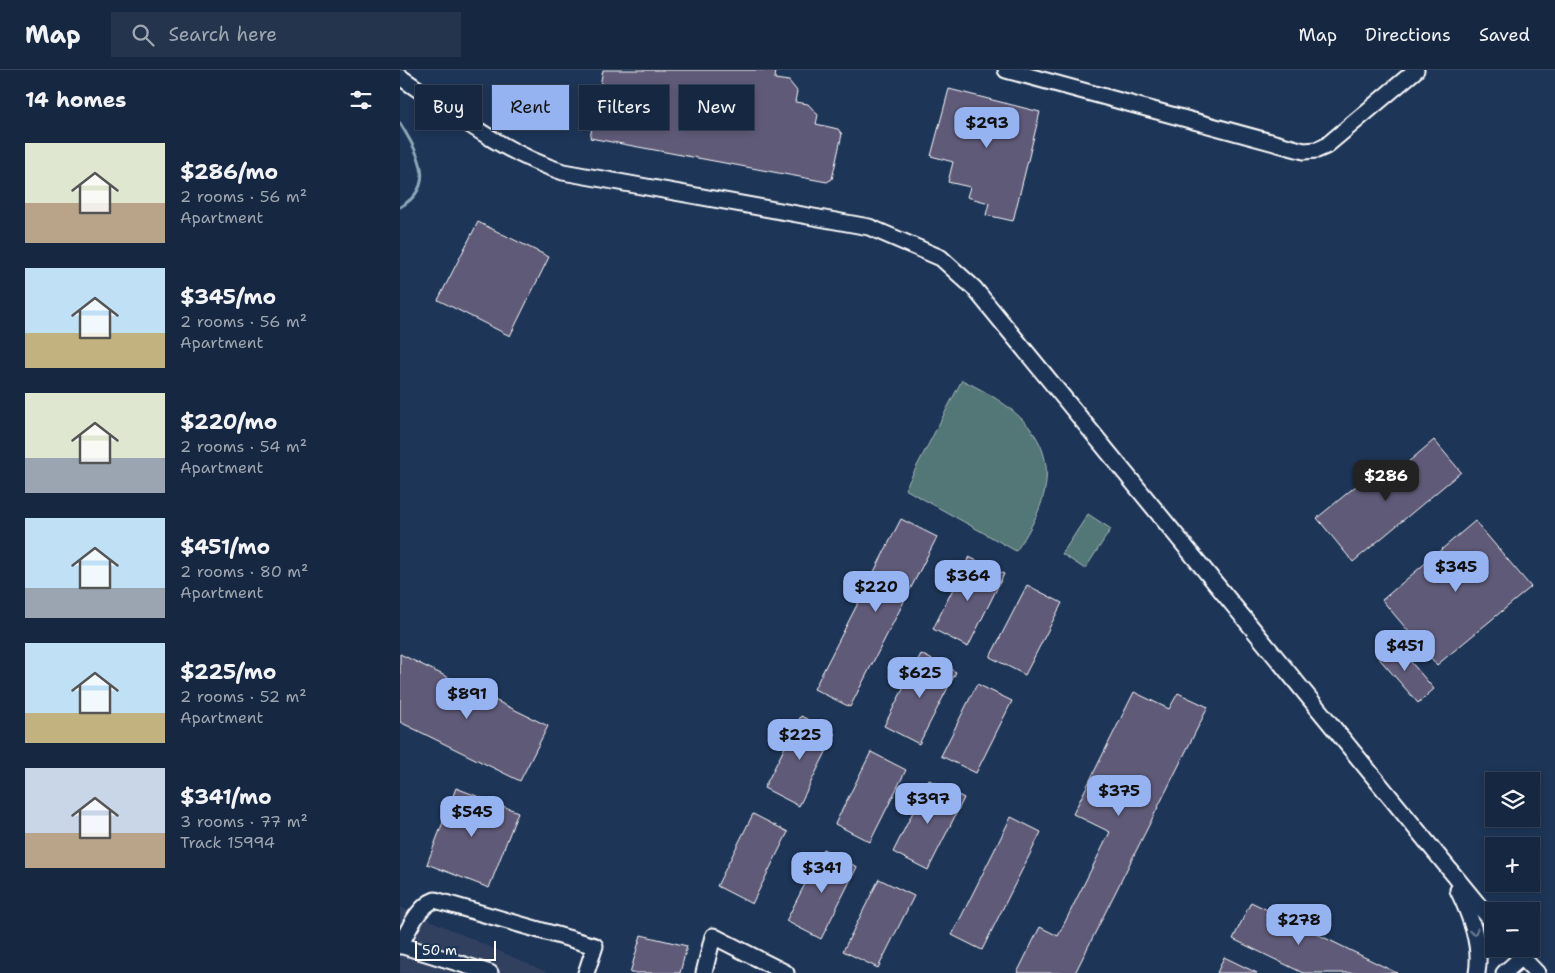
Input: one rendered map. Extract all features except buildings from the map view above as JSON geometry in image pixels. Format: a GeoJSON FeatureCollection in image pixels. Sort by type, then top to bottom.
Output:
{"type":"FeatureCollection","features":[{"type":"Feature","properties":{"kind":"street"},"geometry":{"type":"LineString","coordinates":[[1006,70],[1304,151],[1316,150],[1326,146],[1416,70]]}},
{"type":"Feature","properties":{"kind":"street"},"geometry":{"type":"LineString","coordinates":[[401,78],[504,147],[545,166],[563,172],[869,227],[941,258],[974,288],[1485,913]]}},
{"type":"Feature","properties":{"kind":"street"},"geometry":{"type":"LineString","coordinates":[[1450,871],[1470,920],[1476,942],[1478,973]]}},
{"type":"Feature","properties":{"kind":"street"},"geometry":{"type":"LineString","coordinates":[[490,973],[400,946],[427,903],[435,900],[595,946],[586,973]]}},
{"type":"Feature","properties":{"kind":"street"},"geometry":{"type":"LineString","coordinates":[[704,973],[713,936],[786,973]]}},
{"type":"Feature","properties":{"kind":"street"},"geometry":{"type":"LineString","coordinates":[[1504,973],[1515,957]]}},
{"type":"Feature","properties":{"kind":"street"},"geometry":{"type":"LineString","coordinates":[[1522,957],[1537,973]]}},
{"type":"Feature","properties":{"kind":"shaded area"},"geometry":{"type":"Polygon","coordinates":[[[400,907],[549,973],[400,973],[400,907]]]}},
{"type":"Feature","properties":{"kind":"green space"},"geometry":{"type":"Polygon","coordinates":[[[962,380],[991,395],[1014,412],[1031,430],[1042,450],[1046,471],[1044,495],[1034,522],[1016,551],[905,489],[962,380]]]}},
{"type":"Feature","properties":{"kind":"green space"},"geometry":{"type":"Polygon","coordinates":[[[1088,514],[1111,529],[1085,569],[1062,554],[1088,514]]]}},
{"type":"Feature","properties":{"kind":"waterway"},"geometry":{"type":"LineString","coordinates":[[400,123],[418,157],[422,178],[419,189],[412,198],[400,207]]}}]}
